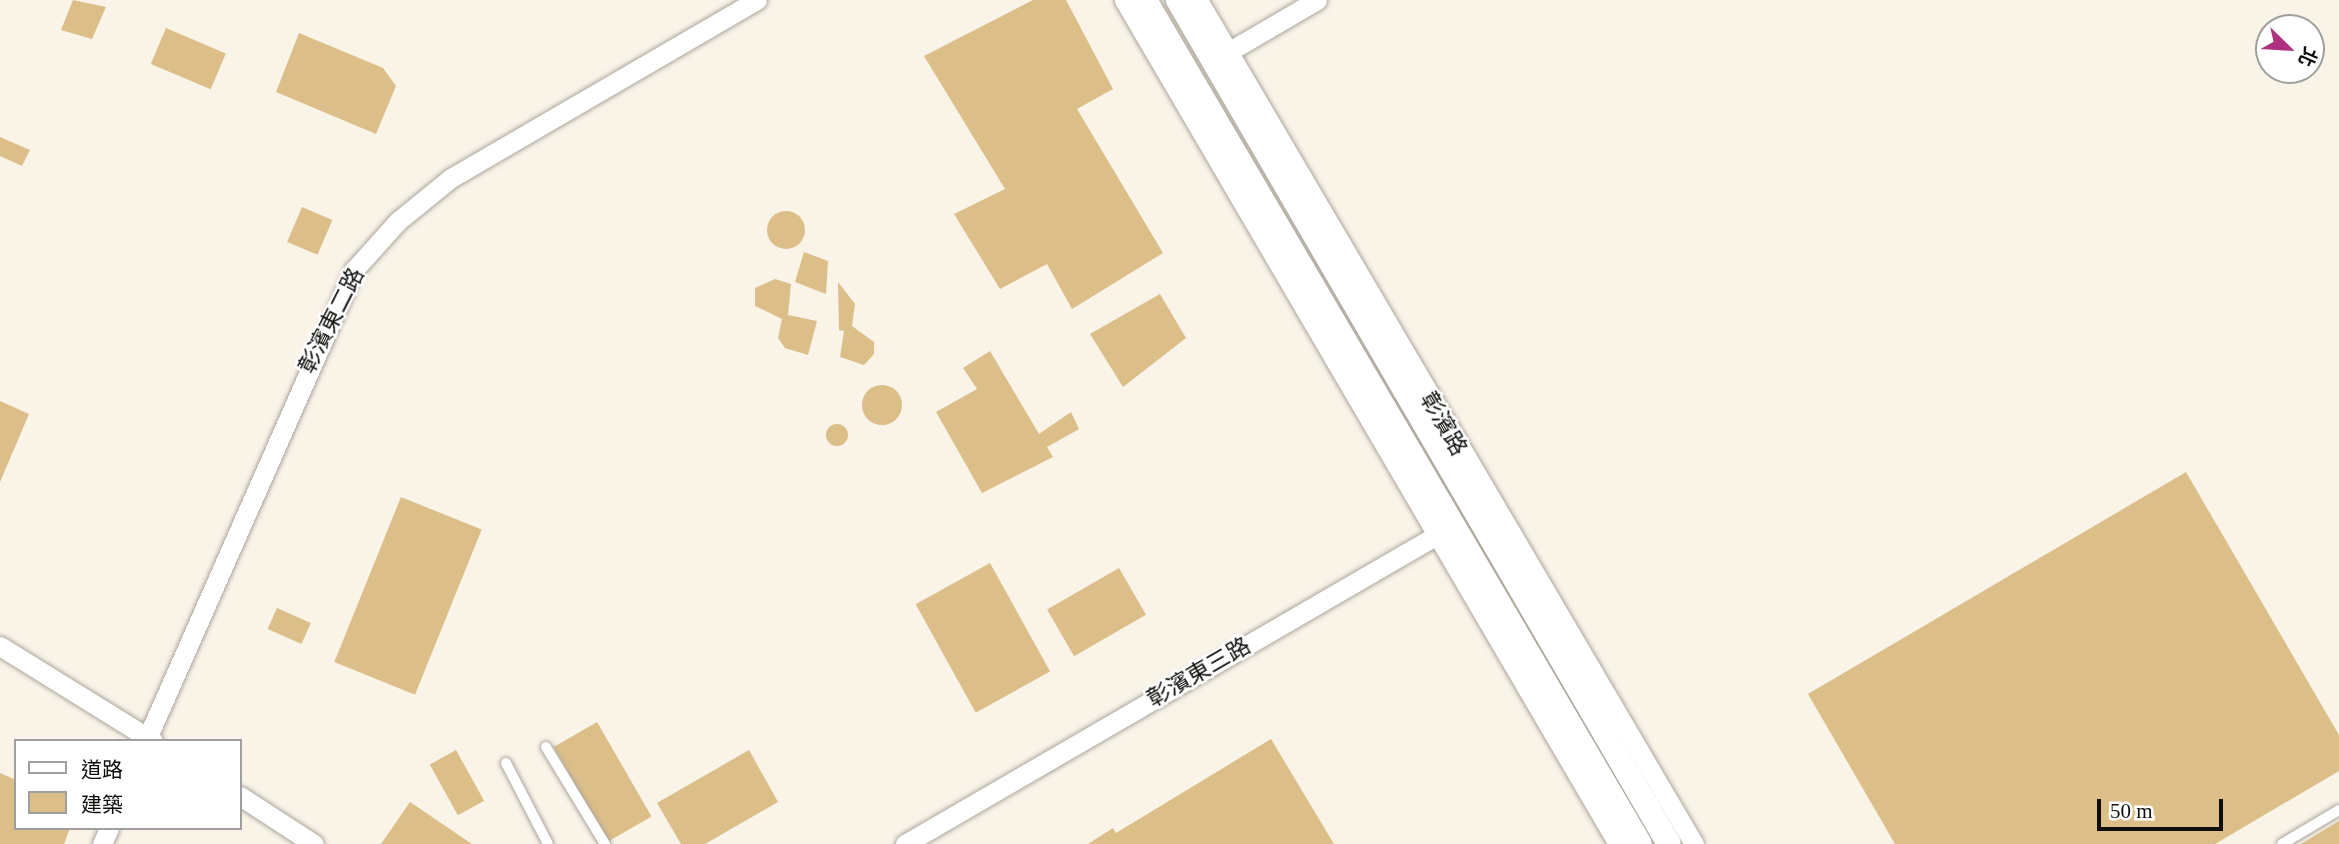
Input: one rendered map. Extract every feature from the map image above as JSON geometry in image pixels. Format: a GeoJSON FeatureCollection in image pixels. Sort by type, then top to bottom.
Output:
{"type":"FeatureCollection","features":[{"type":"Feature","properties":{"kind":"street","name":"彰濱東二路"},"geometry":{"type":"LineString","coordinates":[[149,739],[354,270],[398,221],[451,178],[757,0]]}},
{"type":"Feature","properties":{"kind":"street","name":"彰濱路"},"geometry":{"type":"LineString","coordinates":[[1124,0],[1443,527],[1640,844]]}},
{"type":"Feature","properties":{"kind":"street","name":"彰濱路"},"geometry":{"type":"LineString","coordinates":[[1145,0],[1443,527],[1618,844]]}},
{"type":"Feature","properties":{"kind":"street","name":"彰濱路"},"geometry":{"type":"LineString","coordinates":[[1178,0],[1479,502],[1694,844]]}},
{"type":"Feature","properties":{"kind":"street","name":"彰濱路"},"geometry":{"type":"LineString","coordinates":[[1198,0],[1669,844]]}},
{"type":"Feature","properties":{"kind":"street"},"geometry":{"type":"LineString","coordinates":[[1228,52],[1317,0]]}},
{"type":"Feature","properties":{"kind":"street","name":"彰濱東三路"},"geometry":{"type":"LineString","coordinates":[[905,844],[1443,527],[1479,502]]}},
{"type":"Feature","properties":{"kind":"street"},"geometry":{"type":"LineString","coordinates":[[0,646],[147,739]]}},
{"type":"Feature","properties":{"kind":"street"},"geometry":{"type":"LineString","coordinates":[[242,797],[314,844]]}},
{"type":"Feature","properties":{"kind":"lane"},"geometry":{"type":"LineString","coordinates":[[546,747],[605,844]]}},
{"type":"Feature","properties":{"kind":"lane"},"geometry":{"type":"LineString","coordinates":[[506,763],[548,844]]}},
{"type":"Feature","properties":{"kind":"lane"},"geometry":{"type":"LineString","coordinates":[[2282,844],[2339,810]]}},
{"type":"Feature","properties":{"kind":"building"},"geometry":{"type":"Polygon","coordinates":[[[73,0],[106,7],[92,39],[61,30],[73,0]]]}},
{"type":"Feature","properties":{"kind":"building"},"geometry":{"type":"Polygon","coordinates":[[[1033,0],[1066,0],[1113,89],[1077,109],[1163,253],[1072,309],[1047,264],[1000,289],[954,214],[1005,189],[924,56],[1033,0]]]}},
{"type":"Feature","properties":{"kind":"building"},"geometry":{"type":"Polygon","coordinates":[[[166,28],[226,53],[211,89],[151,64],[166,28]]]}},
{"type":"Feature","properties":{"kind":"building"},"geometry":{"type":"Polygon","coordinates":[[[299,33],[383,68],[396,86],[376,134],[276,92],[299,33]]]}},
{"type":"Feature","properties":{"kind":"building"},"geometry":{"type":"Polygon","coordinates":[[[0,137],[30,150],[22,166],[0,156],[0,137]]]}},
{"type":"Feature","properties":{"kind":"building"},"geometry":{"type":"Polygon","coordinates":[[[302,207],[332,220],[318,255],[287,242],[302,207]]]}},
{"type":"Feature","properties":{"kind":"building"},"geometry":{"type":"Polygon","coordinates":[[[786,211],[799,217],[805,230],[799,243],[786,249],[773,243],[767,230],[773,217],[786,211]]]}},
{"type":"Feature","properties":{"kind":"building"},"geometry":{"type":"Polygon","coordinates":[[[804,252],[828,261],[826,294],[795,282],[804,252]]]}},
{"type":"Feature","properties":{"kind":"building"},"geometry":{"type":"Polygon","coordinates":[[[775,279],[791,284],[788,315],[817,321],[808,355],[785,348],[778,338],[782,319],[755,306],[755,288],[775,279]]]}},
{"type":"Feature","properties":{"kind":"building"},"geometry":{"type":"Polygon","coordinates":[[[838,282],[855,304],[852,326],[874,342],[874,354],[864,365],[840,357],[844,331],[839,330],[838,282]]]}},
{"type":"Feature","properties":{"kind":"building"},"geometry":{"type":"Polygon","coordinates":[[[1160,294],[1186,338],[1123,387],[1090,334],[1160,294]]]}},
{"type":"Feature","properties":{"kind":"building"},"geometry":{"type":"Polygon","coordinates":[[[990,351],[1039,434],[1071,412],[1079,429],[1047,447],[1053,457],[982,493],[936,412],[977,389],[963,368],[990,351]]]}},
{"type":"Feature","properties":{"kind":"building"},"geometry":{"type":"Polygon","coordinates":[[[882,385],[890,386],[896,391],[901,397],[901,413],[896,419],[890,424],[882,425],[874,424],[868,419],[863,413],[862,405],[863,397],[868,391],[874,386],[882,385]]]}},
{"type":"Feature","properties":{"kind":"building"},"geometry":{"type":"Polygon","coordinates":[[[0,401],[29,414],[0,482],[0,401]]]}},
{"type":"Feature","properties":{"kind":"building"},"geometry":{"type":"Polygon","coordinates":[[[837,424],[845,427],[848,435],[845,443],[837,446],[829,443],[826,435],[829,427],[837,424]]]}},
{"type":"Feature","properties":{"kind":"building"},"geometry":{"type":"Polygon","coordinates":[[[2186,472],[2339,735],[2339,771],[2215,844],[1895,844],[1808,694],[2186,472]]]}},
{"type":"Feature","properties":{"kind":"building"},"geometry":{"type":"Polygon","coordinates":[[[401,497],[482,530],[415,695],[334,662],[401,497]]]}},
{"type":"Feature","properties":{"kind":"building"},"geometry":{"type":"Polygon","coordinates":[[[990,563],[1050,671],[976,713],[916,604],[990,563]]]}},
{"type":"Feature","properties":{"kind":"building"},"geometry":{"type":"Polygon","coordinates":[[[1119,568],[1146,615],[1074,656],[1047,610],[1119,568]]]}},
{"type":"Feature","properties":{"kind":"building"},"geometry":{"type":"Polygon","coordinates":[[[277,608],[311,623],[301,644],[268,629],[277,608]]]}},
{"type":"Feature","properties":{"kind":"building"},"geometry":{"type":"Polygon","coordinates":[[[597,722],[652,816],[608,841],[554,747],[597,722]]]}},
{"type":"Feature","properties":{"kind":"building"},"geometry":{"type":"Polygon","coordinates":[[[1271,739],[1334,844],[1088,844],[1113,828],[1116,833],[1271,739]]]}},
{"type":"Feature","properties":{"kind":"building"},"geometry":{"type":"Polygon","coordinates":[[[456,750],[484,801],[458,815],[430,765],[456,750]]]}},
{"type":"Feature","properties":{"kind":"building"},"geometry":{"type":"Polygon","coordinates":[[[749,750],[778,802],[705,844],[681,844],[657,803],[749,750]]]}},
{"type":"Feature","properties":{"kind":"building"},"geometry":{"type":"Polygon","coordinates":[[[0,773],[14,779],[14,830],[69,830],[64,844],[0,844],[0,773]]]}},
{"type":"Feature","properties":{"kind":"building"},"geometry":{"type":"Polygon","coordinates":[[[410,802],[472,844],[381,844],[410,802]]]}},
{"type":"Feature","properties":{"kind":"building"},"geometry":{"type":"Polygon","coordinates":[[[2339,821],[2339,844],[2301,844],[2339,821]]]}}]}
